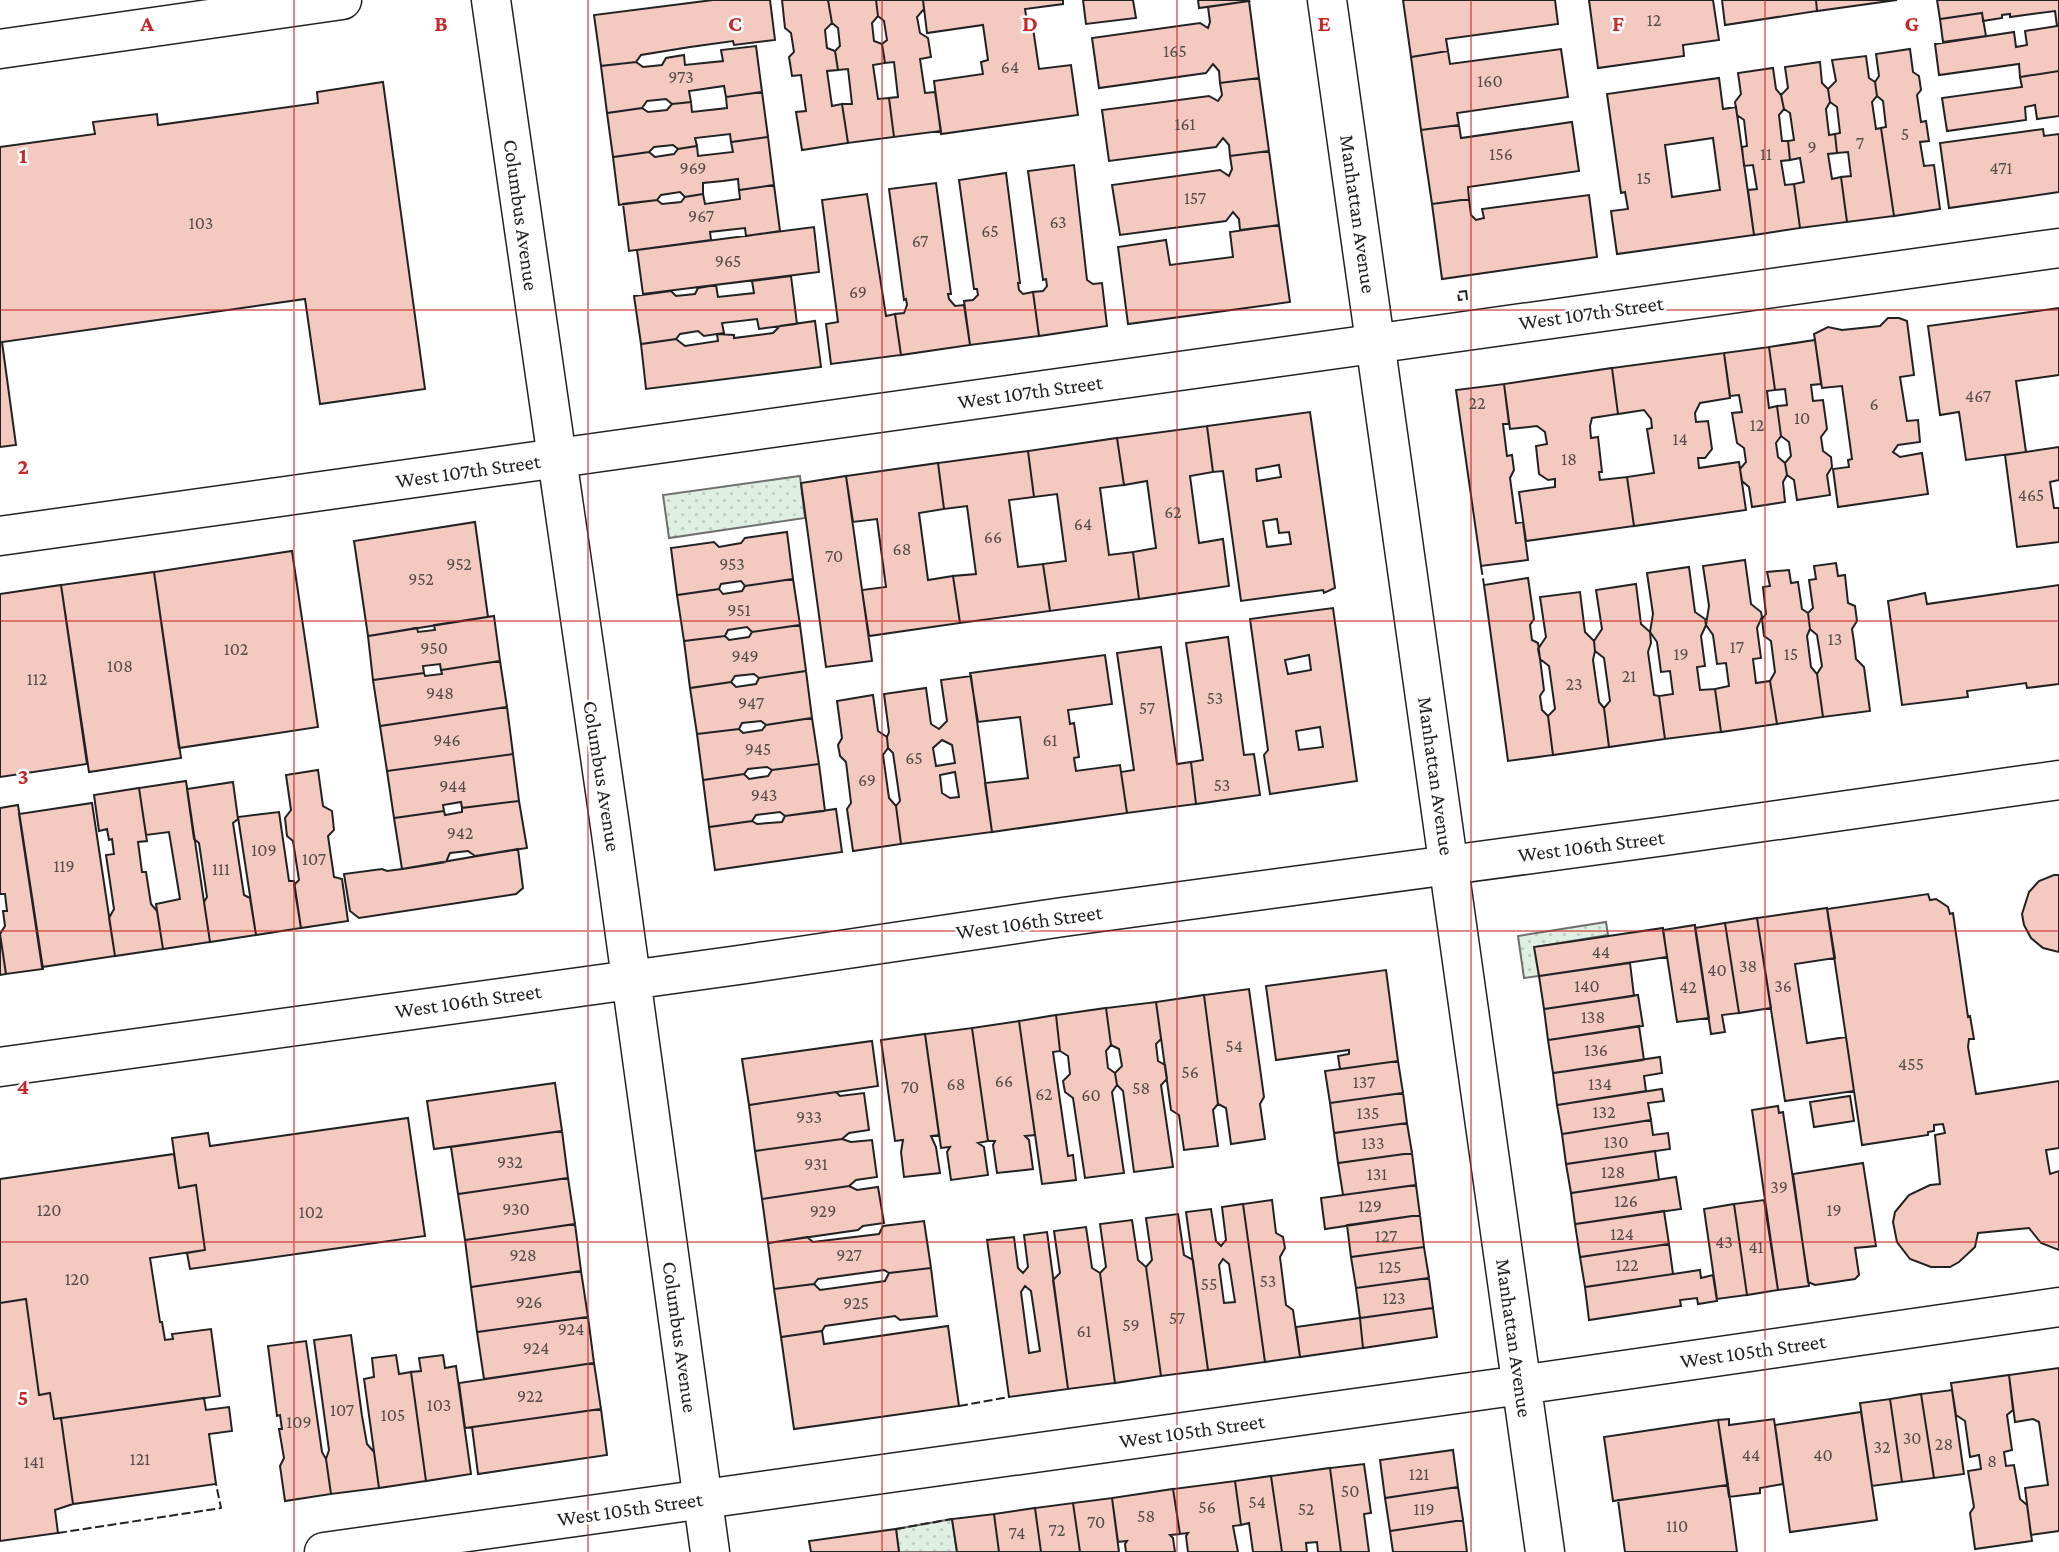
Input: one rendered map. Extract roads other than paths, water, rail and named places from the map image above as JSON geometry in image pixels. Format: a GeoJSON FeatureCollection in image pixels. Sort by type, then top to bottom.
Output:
{"type":"FeatureCollection","features":[{"type":"Feature","properties":{"kind":"street"},"geometry":{"type":"LineString","coordinates":[[0,49],[342,0]]}},
{"type":"Feature","properties":{"kind":"street","name":"Columbus Avenue"},"geometry":{"type":"LineString","coordinates":[[491,0],[710,1552]]}},
{"type":"Feature","properties":{"kind":"street","name":"Manhattan Avenue"},"geometry":{"type":"LineString","coordinates":[[1328,0],[1545,1552]]}},
{"type":"Feature","properties":{"kind":"street","name":"West 107th Street"},"geometry":{"type":"LineString","coordinates":[[0,536],[2059,248]]}},
{"type":"Feature","properties":{"kind":"street","name":"West 106th Street"},"geometry":{"type":"LineString","coordinates":[[0,1068],[2059,780]]}},
{"type":"Feature","properties":{"kind":"street","name":"West 105th Street"},"geometry":{"type":"LineString","coordinates":[[324,1552],[2059,1307]]}}]}
